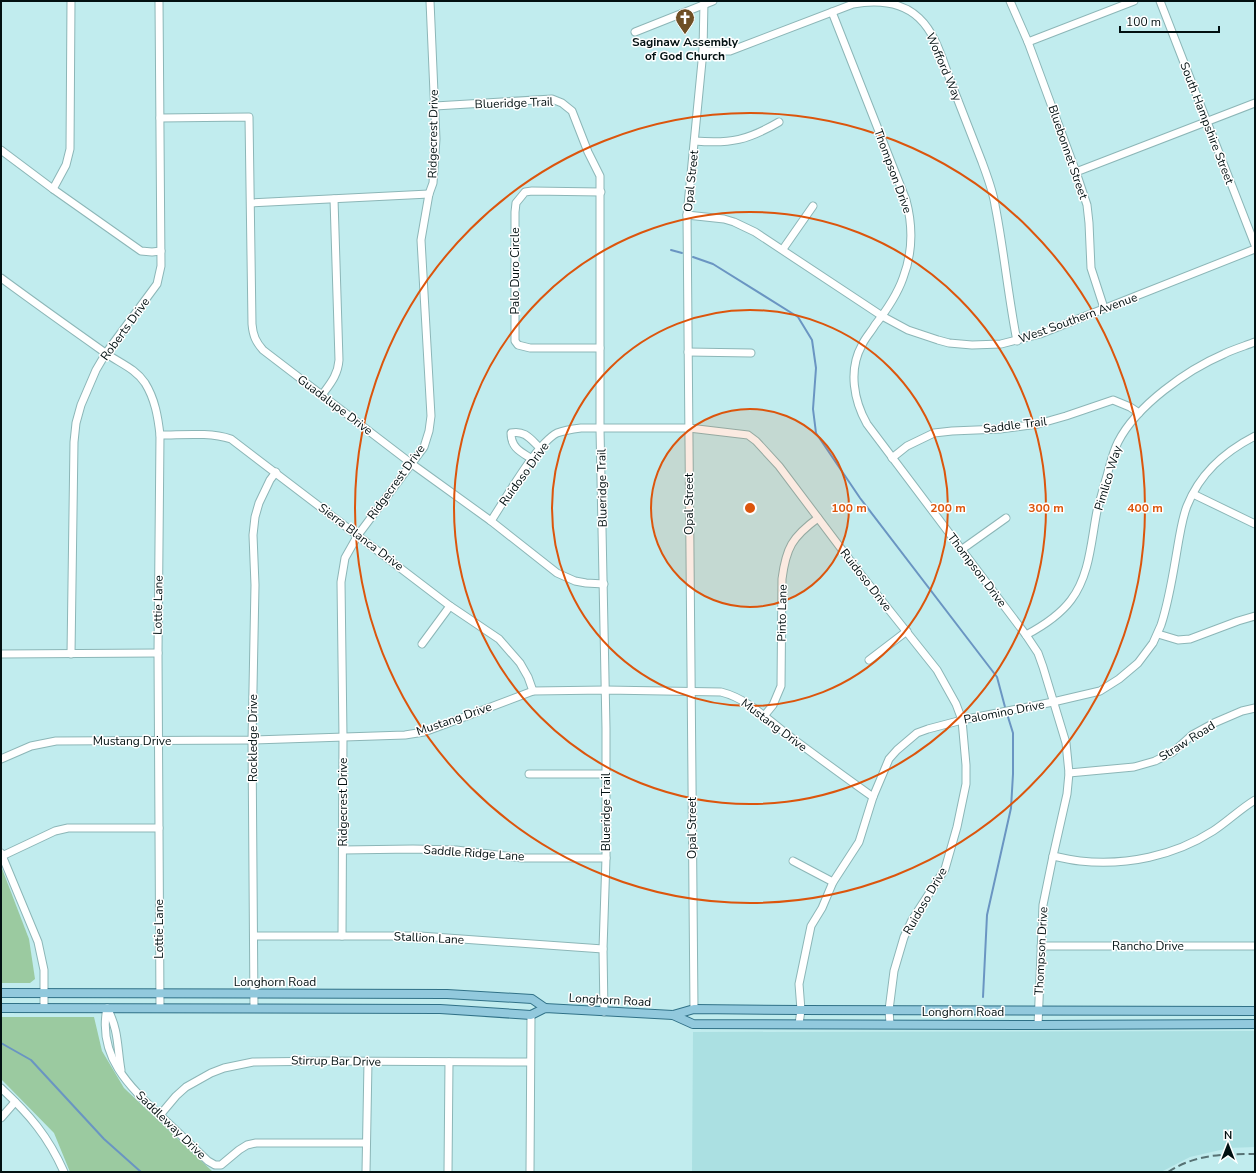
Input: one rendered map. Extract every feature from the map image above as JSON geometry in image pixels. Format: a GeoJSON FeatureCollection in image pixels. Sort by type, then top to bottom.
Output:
{"type":"FeatureCollection","features":[{"type":"Feature","properties":{"kind":"main road","name":"Longhorn Road"},"geometry":{"type":"LineString","coordinates":[[1,993],[447,994],[532,999],[545,1008],[673,1015],[694,1009],[1037,1011],[1255,1010]]}},
{"type":"Feature","properties":{"kind":"main road"},"geometry":{"type":"LineString","coordinates":[[1,1008],[440,1009],[531,1015],[545,1008]]}},
{"type":"Feature","properties":{"kind":"main road","name":"Longhorn Road"},"geometry":{"type":"LineString","coordinates":[[673,1015],[693,1024],[1255,1024]]}},
{"type":"Feature","properties":{"kind":"street"},"geometry":{"type":"LineString","coordinates":[[53,189],[66,165],[70,149],[71,1]]}},
{"type":"Feature","properties":{"kind":"street","name":"Roberts Drive"},"geometry":{"type":"LineString","coordinates":[[71,654],[74,449],[76,423],[80,405],[96,370],[106,353],[157,284],[161,266],[159,1]]}},
{"type":"Feature","properties":{"kind":"street","name":"Ridgecrest Drive"},"geometry":{"type":"LineString","coordinates":[[342,936],[343,737],[341,582],[346,558],[358,535],[424,447],[429,431],[431,416],[420,240],[429,194],[433,183],[436,139],[430,1]]}},
{"type":"Feature","properties":{"kind":"street"},"geometry":{"type":"LineString","coordinates":[[635,32],[704,3],[713,1]]}},
{"type":"Feature","properties":{"kind":"street","name":"Wofford Way"},"geometry":{"type":"LineString","coordinates":[[703,52],[730,51],[853,4],[882,1],[896,5],[913,13],[928,29],[936,44],[989,181],[995,204],[1017,340]]}},
{"type":"Feature","properties":{"kind":"street","name":"Bluebonnet Street"},"geometry":{"type":"LineString","coordinates":[[1010,1],[1028,42],[1076,172],[1088,211],[1091,268],[1104,308]]}},
{"type":"Feature","properties":{"kind":"street"},"geometry":{"type":"LineString","coordinates":[[1028,42],[1134,1]]}},
{"type":"Feature","properties":{"kind":"street","name":"South Hampshire Street"},"geometry":{"type":"LineString","coordinates":[[1160,1],[1255,245]]}},
{"type":"Feature","properties":{"kind":"street","name":"Opal Street"},"geometry":{"type":"LineString","coordinates":[[694,1009],[687,215],[703,52],[704,3]]}},
{"type":"Feature","properties":{"kind":"street","name":"Thompson Drive"},"geometry":{"type":"LineString","coordinates":[[832,12],[901,186],[910,214],[911,240],[907,268],[899,288],[882,316],[862,344],[858,354],[855,364],[854,385],[856,396],[867,424],[1038,653],[1066,743],[1069,773],[1068,794],[1043,905],[1037,1011],[1038,1025]]}},
{"type":"Feature","properties":{"kind":"street","name":"Blueridge Trail"},"geometry":{"type":"LineString","coordinates":[[435,106],[552,99],[562,103],[572,111],[588,152],[600,176],[600,428],[606,690],[606,858],[603,949],[604,1012]]}},
{"type":"Feature","properties":{"kind":"street"},"geometry":{"type":"LineString","coordinates":[[1076,172],[1255,103]]}},
{"type":"Feature","properties":{"kind":"street","name":"Guadalupe Drive"},"geometry":{"type":"LineString","coordinates":[[160,118],[249,117],[253,335],[256,342],[263,350],[412,464],[491,521],[557,573],[575,581],[604,584]]}},
{"type":"Feature","properties":{"kind":"street"},"geometry":{"type":"LineString","coordinates":[[695,141],[724,142],[740,140],[779,122]]}},
{"type":"Feature","properties":{"kind":"street"},"geometry":{"type":"LineString","coordinates":[[1,150],[53,189],[142,251],[161,251]]}},
{"type":"Feature","properties":{"kind":"street","name":"Palo Duro Circle"},"geometry":{"type":"LineString","coordinates":[[600,348],[530,348],[518,345],[515,341],[515,212],[516,203],[524,192],[601,192]]}},
{"type":"Feature","properties":{"kind":"street"},"geometry":{"type":"LineString","coordinates":[[251,203],[429,194]]}},
{"type":"Feature","properties":{"kind":"street"},"geometry":{"type":"LineString","coordinates":[[322,395],[335,377],[339,360],[334,199]]}},
{"type":"Feature","properties":{"kind":"street"},"geometry":{"type":"LineString","coordinates":[[782,249],[813,206]]}},
{"type":"Feature","properties":{"kind":"street","name":"West Southern Avenue"},"geometry":{"type":"LineString","coordinates":[[687,215],[710,217],[734,222],[755,232],[882,316],[918,334],[949,343],[986,345],[1017,340],[1040,334],[1104,308],[1160,288],[1255,249]]}},
{"type":"Feature","properties":{"kind":"street","name":"Lottie Lane"},"geometry":{"type":"LineString","coordinates":[[1,278],[106,353],[133,369],[152,396],[157,412],[160,435],[158,653],[160,1008]]}},
{"type":"Feature","properties":{"kind":"street","name":"Pimlico Way"},"geometry":{"type":"LineString","coordinates":[[1026,635],[1056,616],[1072,599],[1080,586],[1085,574],[1098,509],[1112,456],[1119,441],[1138,413],[1196,368],[1224,354],[1255,342]]}},
{"type":"Feature","properties":{"kind":"street"},"geometry":{"type":"LineString","coordinates":[[688,352],[751,353]]}},
{"type":"Feature","properties":{"kind":"street","name":"Saddle Trail"},"geometry":{"type":"LineString","coordinates":[[892,458],[907,446],[934,433],[1038,424],[1113,400],[1130,407],[1138,413]]}},
{"type":"Feature","properties":{"kind":"street","name":"Ruidoso Drive"},"geometry":{"type":"LineString","coordinates":[[491,521],[532,459],[550,438],[557,433],[566,430],[581,428],[689,428],[748,435],[756,441],[780,466],[855,567],[937,670],[956,704],[962,720],[966,784],[957,827],[945,869],[912,920],[904,937],[894,971],[889,1010],[890,1024]]}},
{"type":"Feature","properties":{"kind":"street"},"geometry":{"type":"LineString","coordinates":[[532,459],[516,448],[511,440],[511,433],[518,432],[524,434],[541,449]]}},
{"type":"Feature","properties":{"kind":"street","name":"Sierra Blanca Drive"},"geometry":{"type":"LineString","coordinates":[[160,435],[212,435],[223,436],[231,439],[450,606],[499,639],[520,663],[534,692]]}},
{"type":"Feature","properties":{"kind":"street","name":"Palomino Drive"},"geometry":{"type":"LineString","coordinates":[[799,1024],[801,1010],[799,984],[811,926],[822,908],[833,882],[859,842],[873,797],[889,759],[917,733],[962,720],[1100,691],[1119,679],[1138,663],[1158,634],[1164,617],[1184,515],[1193,494],[1209,470],[1224,455],[1237,445],[1255,436]]}},
{"type":"Feature","properties":{"kind":"street","name":"Rockledge Drive"},"geometry":{"type":"LineString","coordinates":[[254,1008],[252,740],[255,585],[254,529],[255,516],[259,503],[270,480],[276,472]]}},
{"type":"Feature","properties":{"kind":"street"},"geometry":{"type":"LineString","coordinates":[[1193,494],[1255,524]]}},
{"type":"Feature","properties":{"kind":"street","name":"Pinto Lane"},"geometry":{"type":"LineString","coordinates":[[764,716],[773,705],[781,686],[782,579],[784,563],[788,549],[795,539],[804,528],[818,518]]}},
{"type":"Feature","properties":{"kind":"street"},"geometry":{"type":"LineString","coordinates":[[961,550],[1006,518]]}},
{"type":"Feature","properties":{"kind":"street"},"geometry":{"type":"LineString","coordinates":[[422,644],[450,606]]}},
{"type":"Feature","properties":{"kind":"street"},"geometry":{"type":"LineString","coordinates":[[1158,634],[1178,640],[1190,639],[1255,616]]}},
{"type":"Feature","properties":{"kind":"street"},"geometry":{"type":"LineString","coordinates":[[869,660],[907,631]]}},
{"type":"Feature","properties":{"kind":"street"},"geometry":{"type":"LineString","coordinates":[[1,654],[158,653]]}},
{"type":"Feature","properties":{"kind":"street","name":"Mustang Drive"},"geometry":{"type":"LineString","coordinates":[[1,759],[31,746],[44,742],[56,741],[252,740],[405,735],[424,732],[534,692],[606,690],[721,692],[734,695],[873,797]]}},
{"type":"Feature","properties":{"kind":"street","name":"Straw Road"},"geometry":{"type":"LineString","coordinates":[[1069,773],[1134,767],[1155,761],[1173,752],[1192,735],[1214,723],[1242,711],[1255,708]]}},
{"type":"Feature","properties":{"kind":"street"},"geometry":{"type":"LineString","coordinates":[[529,774],[606,774]]}},
{"type":"Feature","properties":{"kind":"street"},"geometry":{"type":"LineString","coordinates":[[1053,856],[1078,861],[1100,863],[1162,854],[1182,847],[1213,831],[1254,802]]}},
{"type":"Feature","properties":{"kind":"street"},"geometry":{"type":"LineString","coordinates":[[44,1008],[44,970],[38,942],[2,854],[55,831],[68,828],[159,828]]}},
{"type":"Feature","properties":{"kind":"street","name":"Saddle Ridge Lane"},"geometry":{"type":"LineString","coordinates":[[343,850],[456,850],[522,858],[606,858]]}},
{"type":"Feature","properties":{"kind":"street"},"geometry":{"type":"LineString","coordinates":[[793,861],[833,882]]}},
{"type":"Feature","properties":{"kind":"street","name":"Stallion Lane"},"geometry":{"type":"LineString","coordinates":[[254,936],[420,936],[603,949]]}},
{"type":"Feature","properties":{"kind":"street","name":"Rancho Drive"},"geometry":{"type":"LineString","coordinates":[[1041,946],[1255,946]]}},
{"type":"Feature","properties":{"kind":"street"},"geometry":{"type":"LineString","coordinates":[[107,1008],[113,1019],[116,1030],[121,1072]]}},
{"type":"Feature","properties":{"kind":"street","name":"Saddleway Drive"},"geometry":{"type":"LineString","coordinates":[[107,1008],[104,1029],[106,1040],[112,1058],[121,1072],[139,1095],[208,1161],[221,1165],[239,1150],[247,1145],[256,1143],[366,1143]]}},
{"type":"Feature","properties":{"kind":"street"},"geometry":{"type":"LineString","coordinates":[[530,1172],[531,1015]]}},
{"type":"Feature","properties":{"kind":"street","name":"Stirrup Bar Drive"},"geometry":{"type":"LineString","coordinates":[[160,1115],[167,1105],[186,1088],[211,1073],[224,1068],[253,1062],[530,1062]]}},
{"type":"Feature","properties":{"kind":"street"},"geometry":{"type":"LineString","coordinates":[[366,1172],[368,1062]]}},
{"type":"Feature","properties":{"kind":"street"},"geometry":{"type":"LineString","coordinates":[[448,1172],[449,1062]]}},
{"type":"Feature","properties":{"kind":"street"},"geometry":{"type":"LineString","coordinates":[[1,1088],[27,1113],[44,1134],[64,1172]]}},
{"type":"Feature","properties":{"kind":"street"},"geometry":{"type":"LineString","coordinates":[[1,1118],[15,1102]]}},
{"type":"Feature","properties":{"kind":"shaded area"},"geometry":{"type":"Polygon","coordinates":[[[1255,1031],[1255,1147],[1229,1148],[1190,1157],[1161,1172],[692,1172],[693,1032],[1255,1031]]]}},
{"type":"Feature","properties":{"kind":"green space"},"geometry":{"type":"Polygon","coordinates":[[[1,866],[29,939],[35,979],[30,983],[1,983],[1,866]]]}},
{"type":"Feature","properties":{"kind":"green space"},"geometry":{"type":"Polygon","coordinates":[[[1,1017],[94,1017],[102,1051],[124,1088],[213,1172],[70,1172],[54,1133],[1,1079],[1,1017]]]}},
{"type":"Feature","properties":{"kind":"waterway"},"geometry":{"type":"LineString","coordinates":[[671,250],[682,253]]}},
{"type":"Feature","properties":{"kind":"waterway"},"geometry":{"type":"LineString","coordinates":[[693,257],[713,264],[798,317],[812,340],[816,368],[813,409],[816,433],[860,498],[997,677],[1005,707]]}},
{"type":"Feature","properties":{"kind":"waterway"},"geometry":{"type":"LineString","coordinates":[[983,997],[987,915],[1011,808],[1013,733],[1008,717]]}},
{"type":"Feature","properties":{"kind":"waterway"},"geometry":{"type":"LineString","coordinates":[[1,1043],[31,1060],[104,1139],[141,1172]]}},
{"type":"Feature","properties":{"kind":"railway"},"geometry":{"type":"LineString","coordinates":[[1168,1172],[1178,1166],[1199,1158],[1232,1154],[1255,1154]]}},
{"type":"Feature","properties":{"kind":"place","name":"Saginaw Assembly of God Church"},"geometry":{"type":"Point","coordinates":[685,35]}}]}
